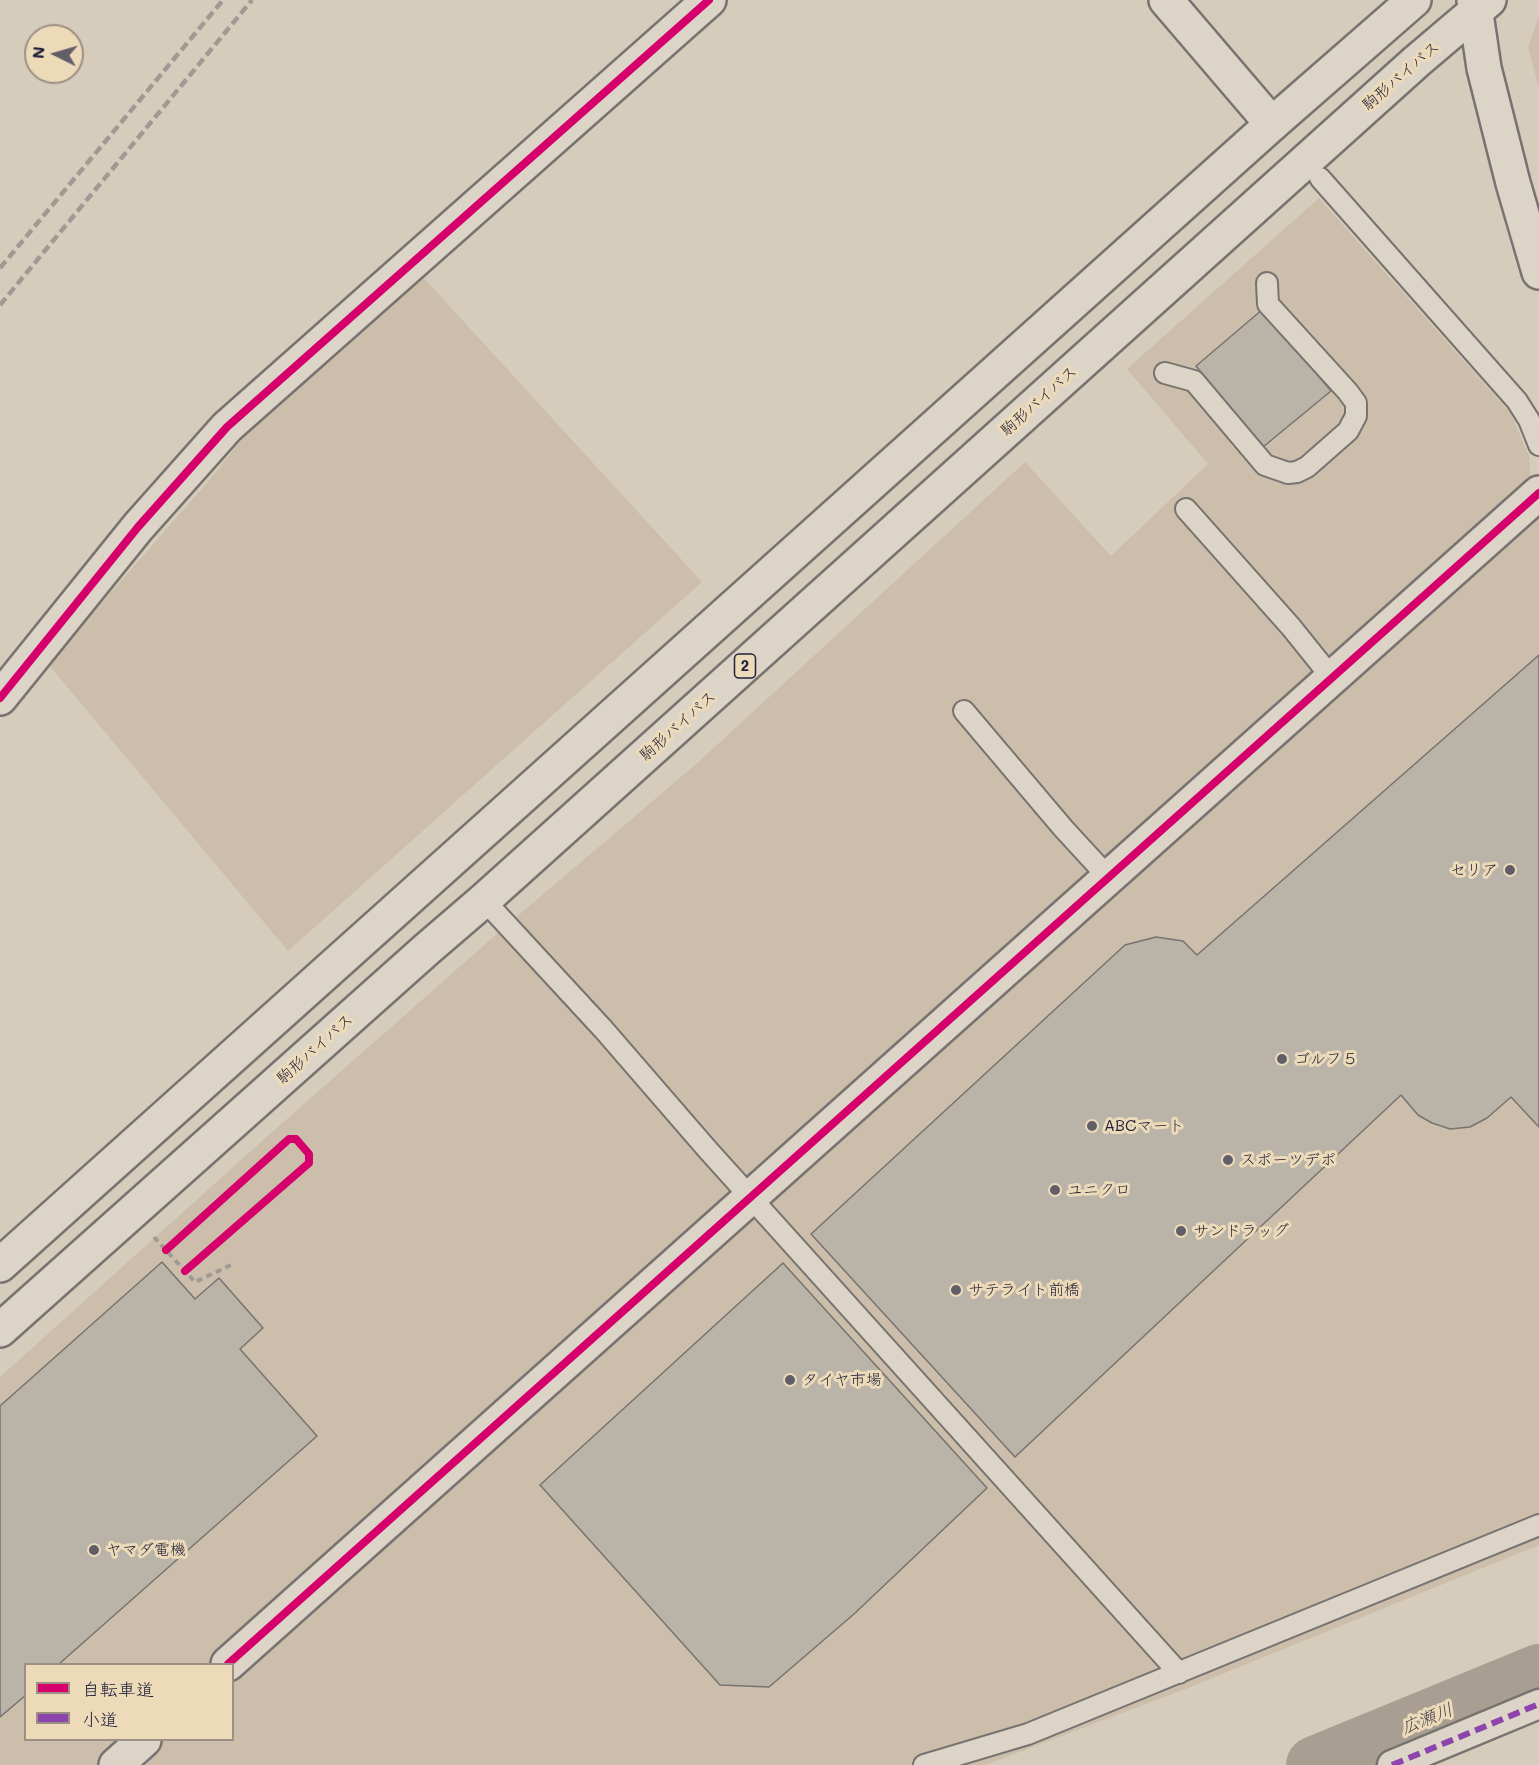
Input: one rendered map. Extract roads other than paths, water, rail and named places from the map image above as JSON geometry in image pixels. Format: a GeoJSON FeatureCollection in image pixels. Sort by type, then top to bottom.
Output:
{"type":"FeatureCollection","features":[{"type":"Feature","properties":{"kind":"main road"},"geometry":{"type":"LineString","coordinates":[[0,698],[138,527],[227,427],[709,0]]}},
{"type":"Feature","properties":{"kind":"main road"},"geometry":{"type":"LineString","coordinates":[[1166,0],[1272,124]]}},
{"type":"Feature","properties":{"kind":"main road"},"geometry":{"type":"LineString","coordinates":[[0,1265],[1272,124],[1414,0]]}},
{"type":"Feature","properties":{"kind":"main road"},"geometry":{"type":"LineString","coordinates":[[1480,4],[1484,68],[1516,194],[1539,272]]}},
{"type":"Feature","properties":{"kind":"main road","name":"駒形バイパス"},"geometry":{"type":"LineString","coordinates":[[0,1330],[484,900],[1480,4]]}},
{"type":"Feature","properties":{"kind":"main road"},"geometry":{"type":"LineString","coordinates":[[230,1663],[1539,493]]}},
{"type":"Feature","properties":{"kind":"main road"},"geometry":{"type":"LineString","coordinates":[[422,926],[482,872],[556,835]]}},
{"type":"Feature","properties":{"kind":"main road"},"geometry":{"type":"LineString","coordinates":[[118,1764],[143,1741]]}},
{"type":"Feature","properties":{"kind":"street"},"geometry":{"type":"LineString","coordinates":[[1392,1765],[1539,1704]]}},
{"type":"Feature","properties":{"kind":"lane"},"geometry":{"type":"LineString","coordinates":[[1320,178],[1517,401],[1529,420],[1539,445]]}},
{"type":"Feature","properties":{"kind":"lane"},"geometry":{"type":"LineString","coordinates":[[1165,373],[1194,381],[1264,465],[1277,470],[1297,472],[1307,467],[1348,431],[1356,416],[1356,404],[1348,392],[1268,304],[1267,283]]}},
{"type":"Feature","properties":{"kind":"lane"},"geometry":{"type":"LineString","coordinates":[[1186,509],[1291,627],[1332,678]]}},
{"type":"Feature","properties":{"kind":"lane"},"geometry":{"type":"LineString","coordinates":[[964,711],[1063,828],[1108,877]]}},
{"type":"Feature","properties":{"kind":"lane"},"geometry":{"type":"LineString","coordinates":[[484,900],[604,1030],[1179,1673]]}},
{"type":"Feature","properties":{"kind":"lane"},"geometry":{"type":"LineString","coordinates":[[924,1765],[1028,1734],[1539,1525]]}},
{"type":"Feature","properties":{"kind":"waterway","name":"広瀬川"},"geometry":{"type":"LineString","coordinates":[[1315,1765],[1539,1673]]}},
{"type":"Feature","properties":{"kind":"railway"},"geometry":{"type":"LineString","coordinates":[[0,268],[223,0]]}},
{"type":"Feature","properties":{"kind":"railway"},"geometry":{"type":"LineString","coordinates":[[0,305],[252,0]]}},
{"type":"Feature","properties":{"kind":"place","name":"セリア"},"geometry":{"type":"Point","coordinates":[1510,870]}},
{"type":"Feature","properties":{"kind":"place","name":"ゴルフ５"},"geometry":{"type":"Point","coordinates":[1282,1059]}},
{"type":"Feature","properties":{"kind":"place","name":"ABCマート"},"geometry":{"type":"Point","coordinates":[1092,1126]}},
{"type":"Feature","properties":{"kind":"place","name":"スポーツデポ"},"geometry":{"type":"Point","coordinates":[1228,1160]}},
{"type":"Feature","properties":{"kind":"place","name":"ユニクロ"},"geometry":{"type":"Point","coordinates":[1055,1190]}},
{"type":"Feature","properties":{"kind":"place","name":"サンドラッグ"},"geometry":{"type":"Point","coordinates":[1181,1231]}},
{"type":"Feature","properties":{"kind":"place","name":"サテライト前橋"},"geometry":{"type":"Point","coordinates":[956,1290]}},
{"type":"Feature","properties":{"kind":"place","name":"タイヤ市場"},"geometry":{"type":"Point","coordinates":[790,1380]}},
{"type":"Feature","properties":{"kind":"place","name":"ヤマダ電機"},"geometry":{"type":"Point","coordinates":[94,1550]}}]}
